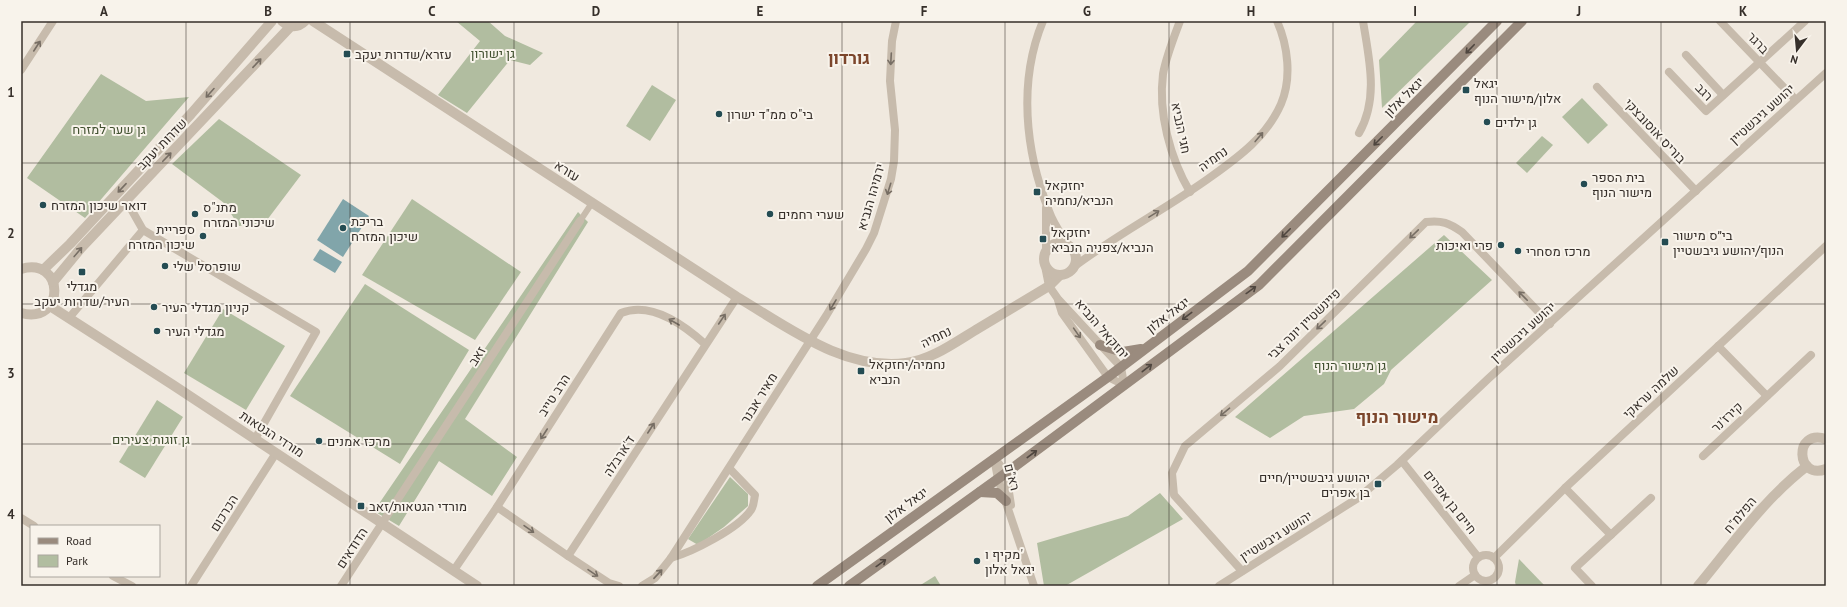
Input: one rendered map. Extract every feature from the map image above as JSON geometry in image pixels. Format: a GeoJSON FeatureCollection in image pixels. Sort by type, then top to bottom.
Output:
{"type":"FeatureCollection","features":[{"type":"Feature","properties":{"kind":"main road","name":"יגאל אלון"},"geometry":{"type":"LineString","coordinates":[[817,586],[1108,377],[1248,271],[1497,21]]}},
{"type":"Feature","properties":{"kind":"main road"},"geometry":{"type":"LineString","coordinates":[[849,586],[1002,476],[1259,285],[1522,21]]}},
{"type":"Feature","properties":{"kind":"main road"},"geometry":{"type":"LineString","coordinates":[[1100,345],[1117,352],[1145,348]]}},
{"type":"Feature","properties":{"kind":"main road"},"geometry":{"type":"LineString","coordinates":[[980,492],[997,493],[1006,501]]}},
{"type":"Feature","properties":{"kind":"street"},"geometry":{"type":"LineString","coordinates":[[21,70],[53,21]]}},
{"type":"Feature","properties":{"kind":"street","name":"שדרות יעקב"},"geometry":{"type":"LineString","coordinates":[[43,270],[70,244],[191,114],[272,21]]}},
{"type":"Feature","properties":{"kind":"street"},"geometry":{"type":"LineString","coordinates":[[286,24],[299,25],[305,21]]}},
{"type":"Feature","properties":{"kind":"street","name":"עזרא"},"geometry":{"type":"LineString","coordinates":[[313,21],[737,297],[810,340]]}},
{"type":"Feature","properties":{"kind":"street","name":"ירמיהו הנביא"},"geometry":{"type":"LineString","coordinates":[[810,340],[866,249],[874,233],[892,179],[895,130],[890,81],[892,41],[896,21]]}},
{"type":"Feature","properties":{"kind":"street"},"geometry":{"type":"LineString","coordinates":[[1043,21],[1033,52],[1027,92],[1028,134],[1038,180],[1046,203],[1056,225],[1068,245],[1075,252],[1075,266],[1069,273],[1060,276],[1051,273],[1045,266],[1044,261],[1046,252],[1046,203]]}},
{"type":"Feature","properties":{"kind":"street","name":"חגי הנביא"},"geometry":{"type":"LineString","coordinates":[[1180,21],[1163,73],[1162,108],[1170,146],[1182,178],[1190,192]]}},
{"type":"Feature","properties":{"kind":"street","name":"נחמיה"},"geometry":{"type":"LineString","coordinates":[[1075,266],[1094,252],[1190,192],[1243,153],[1261,135],[1276,114],[1284,95],[1287,68],[1286,49],[1277,21]]}},
{"type":"Feature","properties":{"kind":"street"},"geometry":{"type":"LineString","coordinates":[[1359,133],[1367,119],[1370,99],[1370,70],[1363,21]]}},
{"type":"Feature","properties":{"kind":"street","name":"ברגר"},"geometry":{"type":"LineString","coordinates":[[1720,21],[1795,99]]}},
{"type":"Feature","properties":{"kind":"street","name":"רגב"},"geometry":{"type":"LineString","coordinates":[[1669,72],[1706,111],[1800,23]]}},
{"type":"Feature","properties":{"kind":"street","name":"שדרות יעקב"},"geometry":{"type":"LineString","coordinates":[[54,282],[81,248],[286,24]]}},
{"type":"Feature","properties":{"kind":"street","name":"רגב"},"geometry":{"type":"LineString","coordinates":[[1686,55],[1724,95]]}},
{"type":"Feature","properties":{"kind":"street","name":"יהושע גיבשטיין"},"geometry":{"type":"LineString","coordinates":[[1219,586],[1358,498],[1402,461],[1795,99],[1826,73]]}},
{"type":"Feature","properties":{"kind":"street","name":"בוריס אוסובצקי"},"geometry":{"type":"LineString","coordinates":[[1597,87],[1696,191]]}},
{"type":"Feature","properties":{"kind":"street"},"geometry":{"type":"LineString","coordinates":[[126,200],[143,230],[316,332],[255,439]]}},
{"type":"Feature","properties":{"kind":"street","name":"זאב"},"geometry":{"type":"LineString","coordinates":[[382,523],[592,203]]}},
{"type":"Feature","properties":{"kind":"street","name":"פיינשטיין יונה צבי"},"geometry":{"type":"LineString","coordinates":[[1242,571],[1174,495],[1172,473],[1185,446],[1280,366],[1426,222],[1438,220],[1450,223],[1462,232],[1550,324]]}},
{"type":"Feature","properties":{"kind":"street"},"geometry":{"type":"LineString","coordinates":[[69,318],[143,230]]}},
{"type":"Feature","properties":{"kind":"street"},"geometry":{"type":"LineString","coordinates":[[1046,252],[1049,248],[1058,243],[1068,245]]}},
{"type":"Feature","properties":{"kind":"street","name":"שלמה עראקי"},"geometry":{"type":"LineString","coordinates":[[1494,558],[1565,488],[1826,246]]}},
{"type":"Feature","properties":{"kind":"street","name":"יחזקאל הנביא"},"geometry":{"type":"LineString","coordinates":[[1045,266],[1049,286],[1058,299],[1071,310],[1100,345],[1121,367],[1124,385]]}},
{"type":"Feature","properties":{"kind":"street"},"geometry":{"type":"LineString","coordinates":[[21,269],[36,267],[43,270],[54,282],[55,295],[50,306],[37,315],[21,313]]}},
{"type":"Feature","properties":{"kind":"street","name":"נחמיה"},"geometry":{"type":"LineString","coordinates":[[810,340],[832,351],[863,361],[879,363],[907,363],[942,350],[1049,286],[1060,276]]}},
{"type":"Feature","properties":{"kind":"street","name":"ד'ארבלה"},"geometry":{"type":"LineString","coordinates":[[568,556],[737,297]]}},
{"type":"Feature","properties":{"kind":"street","name":"יחזקאל הנביא"},"geometry":{"type":"LineString","coordinates":[[1058,299],[1062,313],[1108,377],[1124,385]]}},
{"type":"Feature","properties":{"kind":"street","name":"מורדי הגטאות"},"geometry":{"type":"LineString","coordinates":[[50,306],[477,586]]}},
{"type":"Feature","properties":{"kind":"street","name":"הרב טייב"},"geometry":{"type":"LineString","coordinates":[[454,570],[497,507],[621,313],[631,309],[642,308],[659,314],[694,334],[705,344]]}},
{"type":"Feature","properties":{"kind":"street","name":"מאיר אבנר"},"geometry":{"type":"LineString","coordinates":[[642,586],[655,578],[671,558],[730,468],[810,340]]}},
{"type":"Feature","properties":{"kind":"street"},"geometry":{"type":"LineString","coordinates":[[1718,346],[1767,396]]}},
{"type":"Feature","properties":{"kind":"street","name":"קירז'נר"},"geometry":{"type":"LineString","coordinates":[[1703,456],[1811,355]]}},
{"type":"Feature","properties":{"kind":"street"},"geometry":{"type":"LineString","coordinates":[[1825,471],[1816,471],[1807,466],[1802,456],[1805,445],[1814,438],[1826,438]]}},
{"type":"Feature","properties":{"kind":"street","name":"הכרכום"},"geometry":{"type":"LineString","coordinates":[[192,586],[276,453]]}},
{"type":"Feature","properties":{"kind":"street","name":"רא\"ם"},"geometry":{"type":"LineString","coordinates":[[994,458],[1002,476],[1011,514]]}},
{"type":"Feature","properties":{"kind":"street","name":"חיים בן אפרים"},"geometry":{"type":"LineString","coordinates":[[1402,461],[1478,557]]}},
{"type":"Feature","properties":{"kind":"street","name":"הפלמ\"ח"},"geometry":{"type":"LineString","coordinates":[[1698,586],[1765,505],[1790,479],[1807,466]]}},
{"type":"Feature","properties":{"kind":"street"},"geometry":{"type":"LineString","coordinates":[[671,558],[687,553],[706,544],[728,529],[751,509],[755,494],[730,468]]}},
{"type":"Feature","properties":{"kind":"street","name":"רא\"ם"},"geometry":{"type":"LineString","coordinates":[[1002,476],[1006,501],[1034,586]]}},
{"type":"Feature","properties":{"kind":"street"},"geometry":{"type":"LineString","coordinates":[[1565,488],[1611,535]]}},
{"type":"Feature","properties":{"kind":"street"},"geometry":{"type":"LineString","coordinates":[[1592,586],[1575,568],[1651,498]]}},
{"type":"Feature","properties":{"kind":"street"},"geometry":{"type":"LineString","coordinates":[[497,507],[609,583],[619,586]]}},
{"type":"Feature","properties":{"kind":"street"},"geometry":{"type":"LineString","coordinates":[[21,518],[32,525]]}},
{"type":"Feature","properties":{"kind":"street","name":"הדודאים"},"geometry":{"type":"LineString","coordinates":[[341,586],[382,523]]}},
{"type":"Feature","properties":{"kind":"street"},"geometry":{"type":"LineString","coordinates":[[1486,555],[1494,558],[1499,568],[1493,579],[1485,581],[1475,576],[1474,564],[1478,557],[1486,555]]}},
{"type":"Feature","properties":{"kind":"street"},"geometry":{"type":"LineString","coordinates":[[1459,586],[1475,576]]}},
{"type":"Feature","properties":{"kind":"street"},"geometry":{"type":"LineString","coordinates":[[114,577],[132,586]]}},
{"type":"Feature","properties":{"kind":"street"},"geometry":{"type":"LineString","coordinates":[[1493,579],[1498,586]]}},
{"type":"Feature","properties":{"kind":"green space","name":"גן ישורון"},"geometry":{"type":"Polygon","coordinates":[[[456,21],[488,21],[505,36],[543,53],[530,65],[510,60],[467,113],[438,95],[480,41],[456,21]]]}},
{"type":"Feature","properties":{"kind":"green space"},"geometry":{"type":"Polygon","coordinates":[[[1417,21],[1471,21],[1382,108],[1379,60],[1417,21]]]}},
{"type":"Feature","properties":{"kind":"green space","name":"גן שער למזרח"},"geometry":{"type":"Polygon","coordinates":[[[101,74],[146,101],[189,97],[85,218],[27,178],[101,74]]]}},
{"type":"Feature","properties":{"kind":"green space"},"geometry":{"type":"Polygon","coordinates":[[[652,85],[676,100],[650,141],[626,126],[652,85]]]}},
{"type":"Feature","properties":{"kind":"green space"},"geometry":{"type":"Polygon","coordinates":[[[1582,98],[1608,125],[1588,144],[1562,117],[1582,98]]]}},
{"type":"Feature","properties":{"kind":"green space"},"geometry":{"type":"Polygon","coordinates":[[[219,119],[301,175],[264,224],[239,226],[224,203],[172,164],[219,119]]]}},
{"type":"Feature","properties":{"kind":"green space"},"geometry":{"type":"Polygon","coordinates":[[[1542,136],[1553,145],[1527,173],[1516,163],[1542,136]]]}},
{"type":"Feature","properties":{"kind":"green space"},"geometry":{"type":"Polygon","coordinates":[[[412,199],[521,272],[475,340],[362,275],[412,199]]]}},
{"type":"Feature","properties":{"kind":"green space"},"geometry":{"type":"Polygon","coordinates":[[[578,212],[588,222],[465,419],[517,457],[492,496],[439,461],[399,526],[374,511],[578,212]]]}},
{"type":"Feature","properties":{"kind":"green space","name":"גן מישור הנוף"},"geometry":{"type":"Polygon","coordinates":[[[1444,235],[1492,280],[1391,370],[1384,384],[1354,409],[1304,416],[1270,438],[1235,417],[1444,235]]]}},
{"type":"Feature","properties":{"kind":"green space"},"geometry":{"type":"Polygon","coordinates":[[[365,284],[469,350],[400,464],[290,396],[365,284]]]}},
{"type":"Feature","properties":{"kind":"green space"},"geometry":{"type":"Polygon","coordinates":[[[223,309],[285,346],[246,410],[184,373],[223,309]]]}},
{"type":"Feature","properties":{"kind":"green space","name":"גן זוגות צעירים"},"geometry":{"type":"Polygon","coordinates":[[[157,400],[183,417],[145,478],[119,462],[157,400]]]}},
{"type":"Feature","properties":{"kind":"green space"},"geometry":{"type":"Polygon","coordinates":[[[730,477],[748,494],[748,506],[724,527],[698,545],[688,539],[730,477]]]}},
{"type":"Feature","properties":{"kind":"green space"},"geometry":{"type":"Polygon","coordinates":[[[1160,493],[1183,519],[1065,586],[1044,586],[1037,543],[1128,516],[1160,493]]]}},
{"type":"Feature","properties":{"kind":"green space"},"geometry":{"type":"Polygon","coordinates":[[[1519,559],[1545,586],[1516,586],[1515,582],[1519,559]]]}},
{"type":"Feature","properties":{"kind":"green space"},"geometry":{"type":"Polygon","coordinates":[[[935,576],[941,586],[919,586],[935,576]]]}},
{"type":"Feature","properties":{"kind":"water","name":"בריכת שיכון המזרח"},"geometry":{"type":"Polygon","coordinates":[[[343,199],[369,216],[343,257],[317,240],[343,199]]]}},
{"type":"Feature","properties":{"kind":"water"},"geometry":{"type":"Polygon","coordinates":[[[320,249],[342,262],[335,273],[313,260],[320,249]]]}},
{"type":"Feature","properties":{"kind":"place","name":"עזרא/שדרות יעקב"},"geometry":{"type":"Point","coordinates":[347,54]}},
{"type":"Feature","properties":{"kind":"place","name":"יגאל אלון/מישור הנוף"},"geometry":{"type":"Point","coordinates":[1466,90]}},
{"type":"Feature","properties":{"kind":"place","name":"בי\"ס ממ\"ד ישרון"},"geometry":{"type":"Point","coordinates":[719,114]}},
{"type":"Feature","properties":{"kind":"place","name":"גן ילדים"},"geometry":{"type":"Point","coordinates":[1487,122]}},
{"type":"Feature","properties":{"kind":"place","name":"בית הספר מישור הנוף"},"geometry":{"type":"Point","coordinates":[1584,184]}},
{"type":"Feature","properties":{"kind":"place","name":"יחזקאל הנביא/נחמיה"},"geometry":{"type":"Point","coordinates":[1037,192]}},
{"type":"Feature","properties":{"kind":"place","name":"דואר שיכון המזרח"},"geometry":{"type":"Point","coordinates":[43,205]}},
{"type":"Feature","properties":{"kind":"place","name":"מתנ\"ס שיכוני המזרח"},"geometry":{"type":"Point","coordinates":[195,214]}},
{"type":"Feature","properties":{"kind":"place","name":"שערי רחמים"},"geometry":{"type":"Point","coordinates":[770,214]}},
{"type":"Feature","properties":{"kind":"place","name":"בריכת שיכון המזרח"},"geometry":{"type":"Point","coordinates":[343,228]}},
{"type":"Feature","properties":{"kind":"place","name":"ספריית שיכון המזרח"},"geometry":{"type":"Point","coordinates":[203,236]}},
{"type":"Feature","properties":{"kind":"place","name":"יחזקאל הנביא/צפניה הנביא"},"geometry":{"type":"Point","coordinates":[1043,239]}},
{"type":"Feature","properties":{"kind":"place","name":"בי״ס מישור הנוף/יהושע גיבשטיין"},"geometry":{"type":"Point","coordinates":[1665,242]}},
{"type":"Feature","properties":{"kind":"place","name":"פרי ואיכות"},"geometry":{"type":"Point","coordinates":[1501,245]}},
{"type":"Feature","properties":{"kind":"place","name":"מרכז מסחרי"},"geometry":{"type":"Point","coordinates":[1518,251]}},
{"type":"Feature","properties":{"kind":"place","name":"שופרסל שלי"},"geometry":{"type":"Point","coordinates":[165,266]}},
{"type":"Feature","properties":{"kind":"place","name":"מגדלי העיר/שדרות יעקב"},"geometry":{"type":"Point","coordinates":[82,272]}},
{"type":"Feature","properties":{"kind":"place","name":"קניון מגדלי העיר"},"geometry":{"type":"Point","coordinates":[154,307]}},
{"type":"Feature","properties":{"kind":"place","name":"מגדלי העיר"},"geometry":{"type":"Point","coordinates":[157,331]}},
{"type":"Feature","properties":{"kind":"place","name":"נחמיה/יחזקאל הנביא"},"geometry":{"type":"Point","coordinates":[861,371]}},
{"type":"Feature","properties":{"kind":"place","name":"מרכז אמנים"},"geometry":{"type":"Point","coordinates":[319,441]}},
{"type":"Feature","properties":{"kind":"place","name":"יהושע גיבשטיין/חיים בן אפרים"},"geometry":{"type":"Point","coordinates":[1378,484]}},
{"type":"Feature","properties":{"kind":"place","name":"מורדי הגטאות/זאב"},"geometry":{"type":"Point","coordinates":[361,506]}},
{"type":"Feature","properties":{"kind":"place","name":"מקיף ו' יגאל אלון"},"geometry":{"type":"Point","coordinates":[977,561]}},
{"type":"Feature","properties":{"kind":"district","name":"גורדון"},"geometry":{"type":"Point","coordinates":[849,58]}},
{"type":"Feature","properties":{"kind":"district","name":"מישור הנוף"},"geometry":{"type":"Point","coordinates":[1397,417]}}]}
